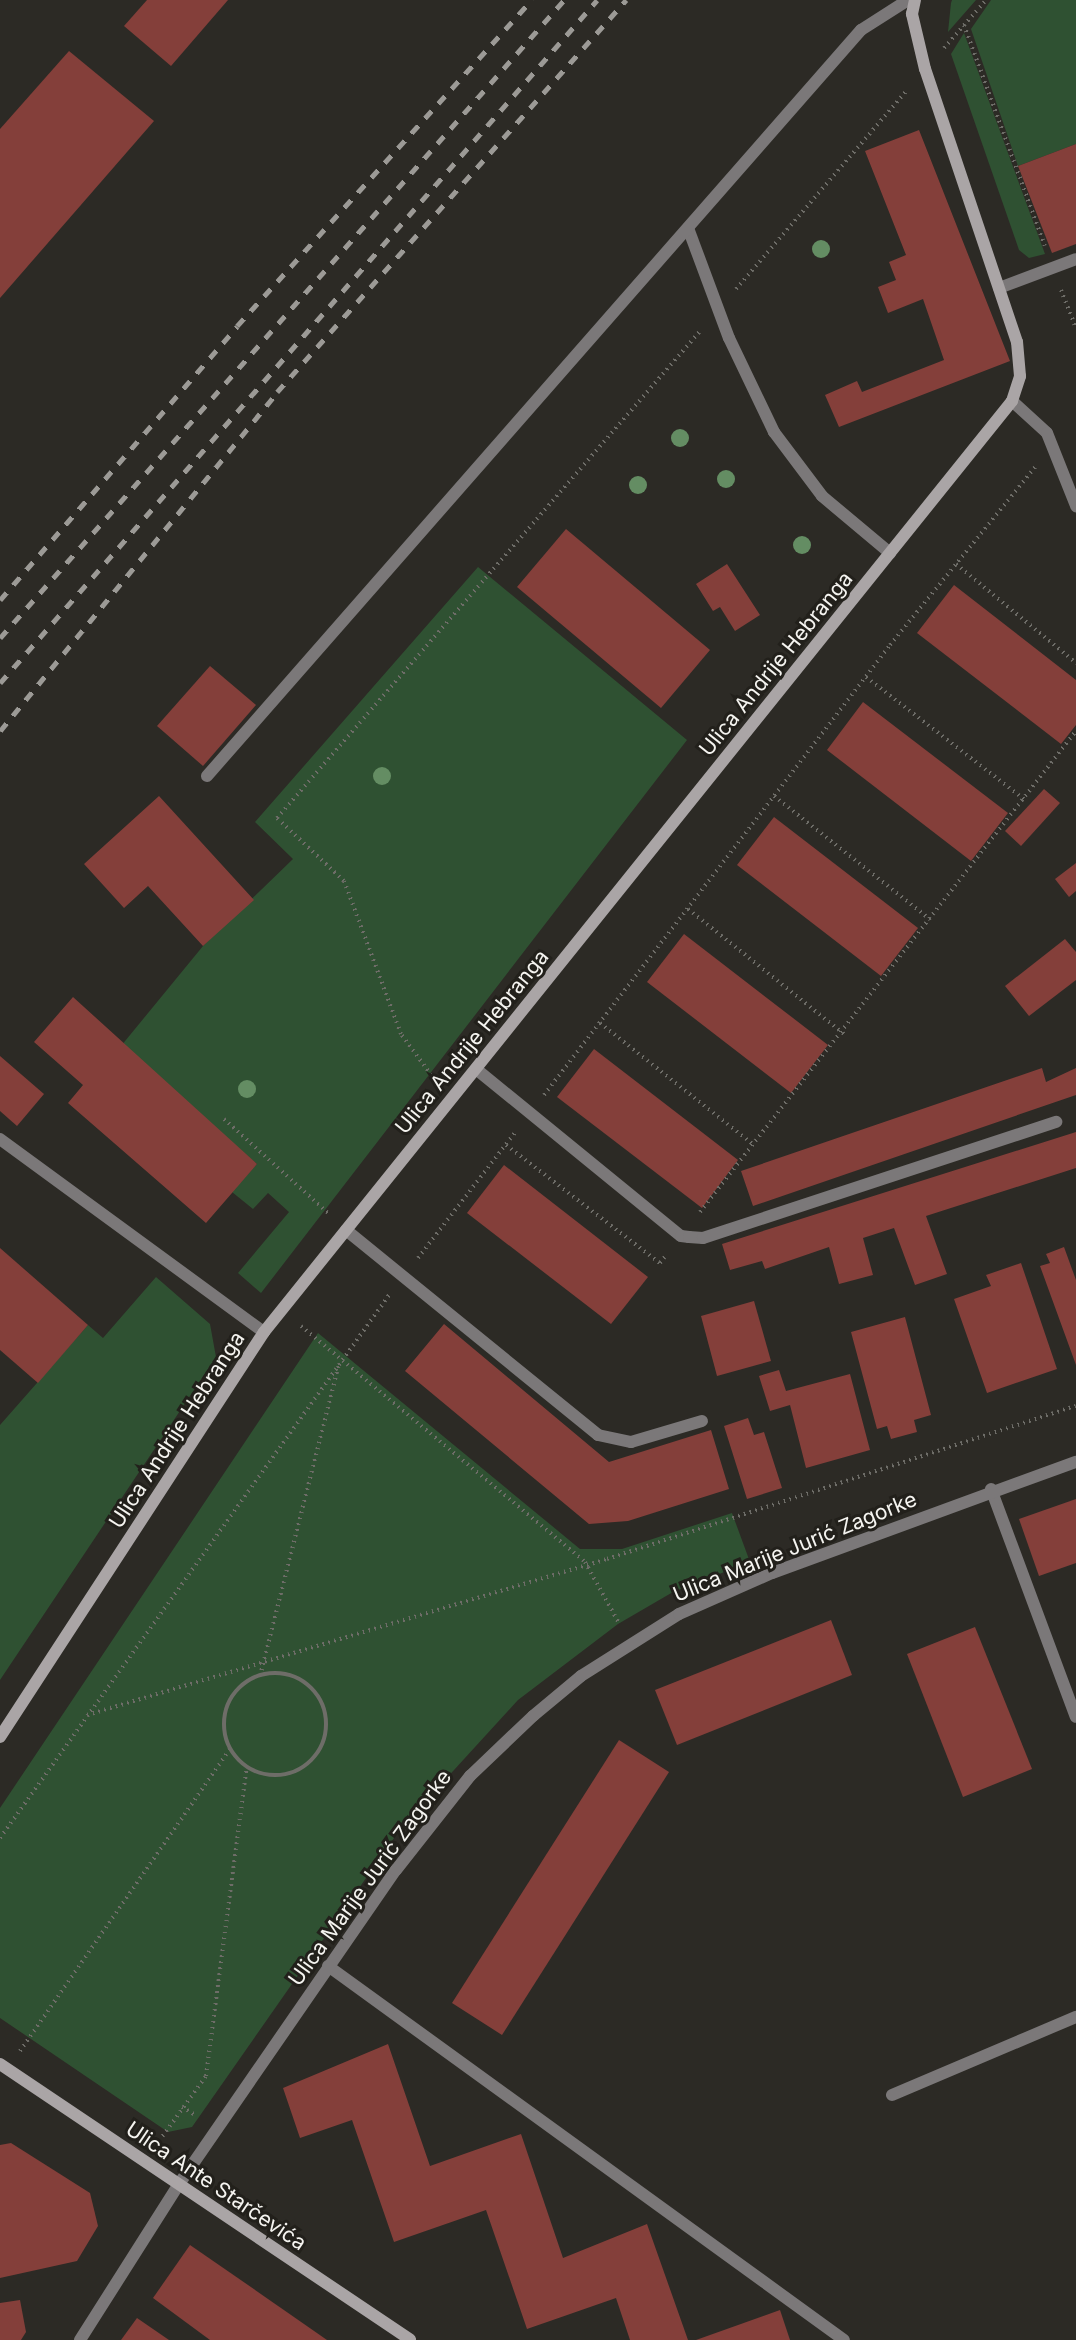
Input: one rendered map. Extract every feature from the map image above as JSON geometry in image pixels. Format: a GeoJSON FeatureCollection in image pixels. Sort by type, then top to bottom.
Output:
{"type":"FeatureCollection","features":[{"type":"Feature","properties":{"kind":"main road"},"geometry":{"type":"LineString","coordinates":[[915,0],[912,14],[925,69],[1017,342],[1020,376],[1012,401]]}},
{"type":"Feature","properties":{"kind":"main road","name":"Ulica Andrije Hebranga"},"geometry":{"type":"LineString","coordinates":[[0,1737],[264,1332],[1012,401]]}},
{"type":"Feature","properties":{"kind":"main road","name":"Ulica Ante Starčevića"},"geometry":{"type":"LineString","coordinates":[[4,2066],[410,2340]]}},
{"type":"Feature","properties":{"kind":"street"},"geometry":{"type":"LineString","coordinates":[[207,776],[861,30],[908,0]]}},
{"type":"Feature","properties":{"kind":"street"},"geometry":{"type":"LineString","coordinates":[[688,228],[718,310],[755,395],[798,469],[841,515],[890,553]]}},
{"type":"Feature","properties":{"kind":"street"},"geometry":{"type":"LineString","coordinates":[[999,288],[1076,259]]}},
{"type":"Feature","properties":{"kind":"street"},"geometry":{"type":"LineString","coordinates":[[1012,401],[1047,433],[1076,507]]}},
{"type":"Feature","properties":{"kind":"street"},"geometry":{"type":"LineString","coordinates":[[476,1069],[681,1236],[703,1238],[1056,1122]]}},
{"type":"Feature","properties":{"kind":"street"},"geometry":{"type":"LineString","coordinates":[[0,1139],[264,1332]]}},
{"type":"Feature","properties":{"kind":"street"},"geometry":{"type":"LineString","coordinates":[[346,1230],[598,1435],[631,1442],[702,1421]]}},
{"type":"Feature","properties":{"kind":"street","name":"Ulica Marije Jurić Zagorke"},"geometry":{"type":"LineString","coordinates":[[80,2340],[179,2184],[328,1966],[470,1776],[581,1676],[629,1642],[772,1573],[991,1489],[1076,1462]]}},
{"type":"Feature","properties":{"kind":"street"},"geometry":{"type":"LineString","coordinates":[[991,1489],[1076,1717]]}},
{"type":"Feature","properties":{"kind":"street"},"geometry":{"type":"LineString","coordinates":[[328,1966],[844,2340]]}},
{"type":"Feature","properties":{"kind":"street"},"geometry":{"type":"LineString","coordinates":[[892,2095],[1076,2017]]}},
{"type":"Feature","properties":{"kind":"path"},"geometry":{"type":"LineString","coordinates":[[454,1096],[409,1051],[344,881],[277,818],[986,0]]}},
{"type":"Feature","properties":{"kind":"path"},"geometry":{"type":"LineString","coordinates":[[964,25],[1076,328]]}},
{"type":"Feature","properties":{"kind":"path"},"geometry":{"type":"LineString","coordinates":[[956,564],[1076,663]]}},
{"type":"Feature","properties":{"kind":"path"},"geometry":{"type":"LineString","coordinates":[[866,677],[1024,799]]}},
{"type":"Feature","properties":{"kind":"path"},"geometry":{"type":"LineString","coordinates":[[506,1145],[660,1263],[844,1034],[1076,731]]}},
{"type":"Feature","properties":{"kind":"path"},"geometry":{"type":"LineString","coordinates":[[774,796],[930,919]]}},
{"type":"Feature","properties":{"kind":"path"},"geometry":{"type":"LineString","coordinates":[[688,909],[844,1034]]}},
{"type":"Feature","properties":{"kind":"path"},"geometry":{"type":"LineString","coordinates":[[600,1023],[754,1145]]}},
{"type":"Feature","properties":{"kind":"path"},"geometry":{"type":"LineString","coordinates":[[224,1119],[346,1230]]}},
{"type":"Feature","properties":{"kind":"path"},"geometry":{"type":"LineString","coordinates":[[282,1310],[585,1562],[629,1642]]}},
{"type":"Feature","properties":{"kind":"path"},"geometry":{"type":"LineString","coordinates":[[260,1676],[339,1359]]}},
{"type":"Feature","properties":{"kind":"path"},"geometry":{"type":"LineString","coordinates":[[87,1715],[585,1562],[607,1559],[1076,1406]]}},
{"type":"Feature","properties":{"kind":"path"},"geometry":{"type":"LineString","coordinates":[[287,1674],[303,1681],[324,1709],[326,1727],[322,1744],[298,1770],[281,1774],[247,1766],[231,1748],[224,1721],[228,1703],[238,1689],[260,1676],[287,1674]]}},
{"type":"Feature","properties":{"kind":"path"},"geometry":{"type":"LineString","coordinates":[[4,2066],[231,1748]]}},
{"type":"Feature","properties":{"kind":"path"},"geometry":{"type":"LineString","coordinates":[[144,2161],[206,2076],[247,1766]]}},
{"type":"Feature","properties":{"kind":"green space"},"geometry":{"type":"Polygon","coordinates":[[[952,0],[976,0],[948,32],[951,3],[952,0]]]}},
{"type":"Feature","properties":{"kind":"green space"},"geometry":{"type":"Polygon","coordinates":[[[991,0],[1076,0],[1076,144],[1018,166],[971,29],[991,0]]]}},
{"type":"Feature","properties":{"kind":"green space"},"geometry":{"type":"Polygon","coordinates":[[[964,33],[1045,254],[1029,258],[1019,250],[951,54],[964,33]]]}},
{"type":"Feature","properties":{"kind":"green space"},"geometry":{"type":"Polygon","coordinates":[[[478,567],[687,740],[261,1293],[238,1273],[289,1212],[268,1193],[253,1209],[232,1192],[257,1164],[121,1046],[203,946],[293,859],[255,822],[478,567]]]}},
{"type":"Feature","properties":{"kind":"green space"},"geometry":{"type":"Polygon","coordinates":[[[156,1277],[210,1324],[216,1357],[0,1680],[0,1425],[88,1325],[103,1338],[156,1277]]]}},
{"type":"Feature","properties":{"kind":"green space"},"geometry":{"type":"Polygon","coordinates":[[[318,1333],[580,1549],[622,1549],[732,1513],[750,1562],[673,1592],[618,1624],[518,1700],[401,1828],[192,2127],[168,2132],[0,2018],[0,1808],[318,1333]]]}},
{"type":"Feature","properties":{"kind":"building"},"geometry":{"type":"Polygon","coordinates":[[[147,0],[228,0],[171,66],[124,26],[147,0]]]}},
{"type":"Feature","properties":{"kind":"building"},"geometry":{"type":"Polygon","coordinates":[[[69,51],[154,121],[0,298],[0,129],[69,51]]]}},
{"type":"Feature","properties":{"kind":"building"},"geometry":{"type":"Polygon","coordinates":[[[919,130],[1010,361],[839,427],[825,395],[857,381],[862,392],[944,360],[923,299],[888,313],[878,287],[896,280],[889,262],[906,255],[865,151],[919,130]]]}},
{"type":"Feature","properties":{"kind":"building"},"geometry":{"type":"Polygon","coordinates":[[[1076,144],[1076,244],[1052,253],[1018,166],[1076,144]]]}},
{"type":"Feature","properties":{"kind":"building"},"geometry":{"type":"Polygon","coordinates":[[[566,529],[710,650],[661,708],[517,587],[566,529]]]}},
{"type":"Feature","properties":{"kind":"building"},"geometry":{"type":"Polygon","coordinates":[[[727,564],[760,615],[735,631],[720,607],[713,611],[696,584],[727,564]]]}},
{"type":"Feature","properties":{"kind":"building"},"geometry":{"type":"Polygon","coordinates":[[[954,585],[1076,680],[1076,725],[1061,744],[917,633],[954,585]]]}},
{"type":"Feature","properties":{"kind":"building"},"geometry":{"type":"Polygon","coordinates":[[[210,666],[256,705],[203,766],[157,726],[210,666]]]}},
{"type":"Feature","properties":{"kind":"building"},"geometry":{"type":"Polygon","coordinates":[[[863,702],[1008,813],[971,861],[827,750],[863,702]]]}},
{"type":"Feature","properties":{"kind":"building"},"geometry":{"type":"Polygon","coordinates":[[[1044,789],[1060,803],[1021,846],[1005,831],[1044,789]]]}},
{"type":"Feature","properties":{"kind":"building"},"geometry":{"type":"Polygon","coordinates":[[[159,796],[254,900],[203,946],[148,886],[124,908],[84,864],[159,796]]]}},
{"type":"Feature","properties":{"kind":"building"},"geometry":{"type":"Polygon","coordinates":[[[774,817],[918,928],[881,976],[737,865],[774,817]]]}},
{"type":"Feature","properties":{"kind":"building"},"geometry":{"type":"Polygon","coordinates":[[[1076,863],[1076,891],[1069,897],[1055,879],[1076,863]]]}},
{"type":"Feature","properties":{"kind":"building"},"geometry":{"type":"Polygon","coordinates":[[[684,934],[828,1045],[791,1093],[647,982],[684,934]]]}},
{"type":"Feature","properties":{"kind":"building"},"geometry":{"type":"Polygon","coordinates":[[[1065,939],[1076,952],[1076,980],[1029,1016],[1005,986],[1065,939]]]}},
{"type":"Feature","properties":{"kind":"building"},"geometry":{"type":"Polygon","coordinates":[[[73,997],[257,1164],[206,1223],[68,1103],[83,1085],[34,1042],[73,997]]]}},
{"type":"Feature","properties":{"kind":"building"},"geometry":{"type":"Polygon","coordinates":[[[594,1049],[738,1160],[702,1208],[557,1097],[594,1049]]]}},
{"type":"Feature","properties":{"kind":"building"},"geometry":{"type":"Polygon","coordinates":[[[0,1056],[44,1094],[17,1126],[0,1111],[0,1056]]]}},
{"type":"Feature","properties":{"kind":"building"},"geometry":{"type":"Polygon","coordinates":[[[1042,1068],[1046,1082],[1076,1068],[1076,1095],[753,1206],[741,1171],[1042,1068]]]}},
{"type":"Feature","properties":{"kind":"building"},"geometry":{"type":"Polygon","coordinates":[[[1076,1132],[1076,1168],[926,1216],[947,1274],[915,1285],[894,1228],[863,1238],[873,1275],[839,1284],[829,1247],[765,1269],[762,1261],[730,1270],[722,1244],[1076,1132]]]}},
{"type":"Feature","properties":{"kind":"building"},"geometry":{"type":"Polygon","coordinates":[[[504,1165],[648,1277],[611,1324],[467,1213],[504,1165]]]}},
{"type":"Feature","properties":{"kind":"building"},"geometry":{"type":"Polygon","coordinates":[[[1064,1247],[1076,1280],[1076,1365],[1040,1266],[1050,1263],[1046,1254],[1064,1247]]]}},
{"type":"Feature","properties":{"kind":"building"},"geometry":{"type":"Polygon","coordinates":[[[0,1248],[88,1325],[38,1383],[0,1350],[0,1248]]]}},
{"type":"Feature","properties":{"kind":"building"},"geometry":{"type":"Polygon","coordinates":[[[1021,1263],[1057,1369],[987,1393],[954,1299],[991,1286],[986,1275],[1021,1263]]]}},
{"type":"Feature","properties":{"kind":"building"},"geometry":{"type":"Polygon","coordinates":[[[754,1301],[771,1361],[717,1376],[701,1316],[754,1301]]]}},
{"type":"Feature","properties":{"kind":"building"},"geometry":{"type":"Polygon","coordinates":[[[905,1317],[931,1415],[914,1420],[917,1432],[891,1439],[887,1426],[877,1429],[851,1332],[905,1317]]]}},
{"type":"Feature","properties":{"kind":"building"},"geometry":{"type":"Polygon","coordinates":[[[444,1324],[609,1462],[711,1430],[729,1489],[628,1521],[589,1524],[405,1371],[444,1324]]]}},
{"type":"Feature","properties":{"kind":"building"},"geometry":{"type":"Polygon","coordinates":[[[779,1370],[786,1391],[850,1374],[870,1450],[806,1468],[790,1405],[770,1411],[759,1376],[779,1370]]]}},
{"type":"Feature","properties":{"kind":"building"},"geometry":{"type":"Polygon","coordinates":[[[748,1418],[754,1435],[764,1432],[782,1488],[747,1499],[724,1426],[748,1418]]]}},
{"type":"Feature","properties":{"kind":"building"},"geometry":{"type":"Polygon","coordinates":[[[1076,1499],[1076,1563],[1039,1576],[1019,1519],[1076,1499]]]}},
{"type":"Feature","properties":{"kind":"building"},"geometry":{"type":"Polygon","coordinates":[[[831,1620],[852,1675],[677,1745],[655,1690],[831,1620]]]}},
{"type":"Feature","properties":{"kind":"building"},"geometry":{"type":"Polygon","coordinates":[[[975,1627],[1032,1769],[963,1797],[907,1654],[975,1627]]]}},
{"type":"Feature","properties":{"kind":"building"},"geometry":{"type":"Polygon","coordinates":[[[619,1740],[669,1772],[502,2035],[452,2003],[619,1740]]]}},
{"type":"Feature","properties":{"kind":"building"},"geometry":{"type":"Polygon","coordinates":[[[388,2044],[430,2166],[521,2134],[563,2258],[647,2224],[688,2340],[630,2340],[616,2298],[527,2329],[486,2210],[394,2242],[352,2120],[300,2138],[283,2088],[388,2044]]]}},
{"type":"Feature","properties":{"kind":"building"},"geometry":{"type":"Polygon","coordinates":[[[11,2143],[90,2193],[98,2226],[77,2261],[0,2278],[0,2145],[11,2143]]]}},
{"type":"Feature","properties":{"kind":"building"},"geometry":{"type":"Polygon","coordinates":[[[190,2245],[327,2340],[210,2340],[153,2298],[190,2245]]]}},
{"type":"Feature","properties":{"kind":"building"},"geometry":{"type":"Polygon","coordinates":[[[20,2300],[26,2332],[21,2340],[0,2340],[0,2303],[20,2300]]]}},
{"type":"Feature","properties":{"kind":"building"},"geometry":{"type":"Polygon","coordinates":[[[780,2310],[790,2340],[696,2340],[780,2310]]]}},
{"type":"Feature","properties":{"kind":"building"},"geometry":{"type":"Polygon","coordinates":[[[137,2318],[169,2340],[121,2340],[137,2318]]]}},
{"type":"Feature","properties":{"kind":"railway"},"geometry":{"type":"LineString","coordinates":[[0,600],[237,326],[532,0]]}},
{"type":"Feature","properties":{"kind":"railway"},"geometry":{"type":"LineString","coordinates":[[0,638],[564,0]]}},
{"type":"Feature","properties":{"kind":"railway"},"geometry":{"type":"LineString","coordinates":[[0,683],[597,0]]}},
{"type":"Feature","properties":{"kind":"railway"},"geometry":{"type":"LineString","coordinates":[[0,731],[277,392],[626,0]]}}]}
